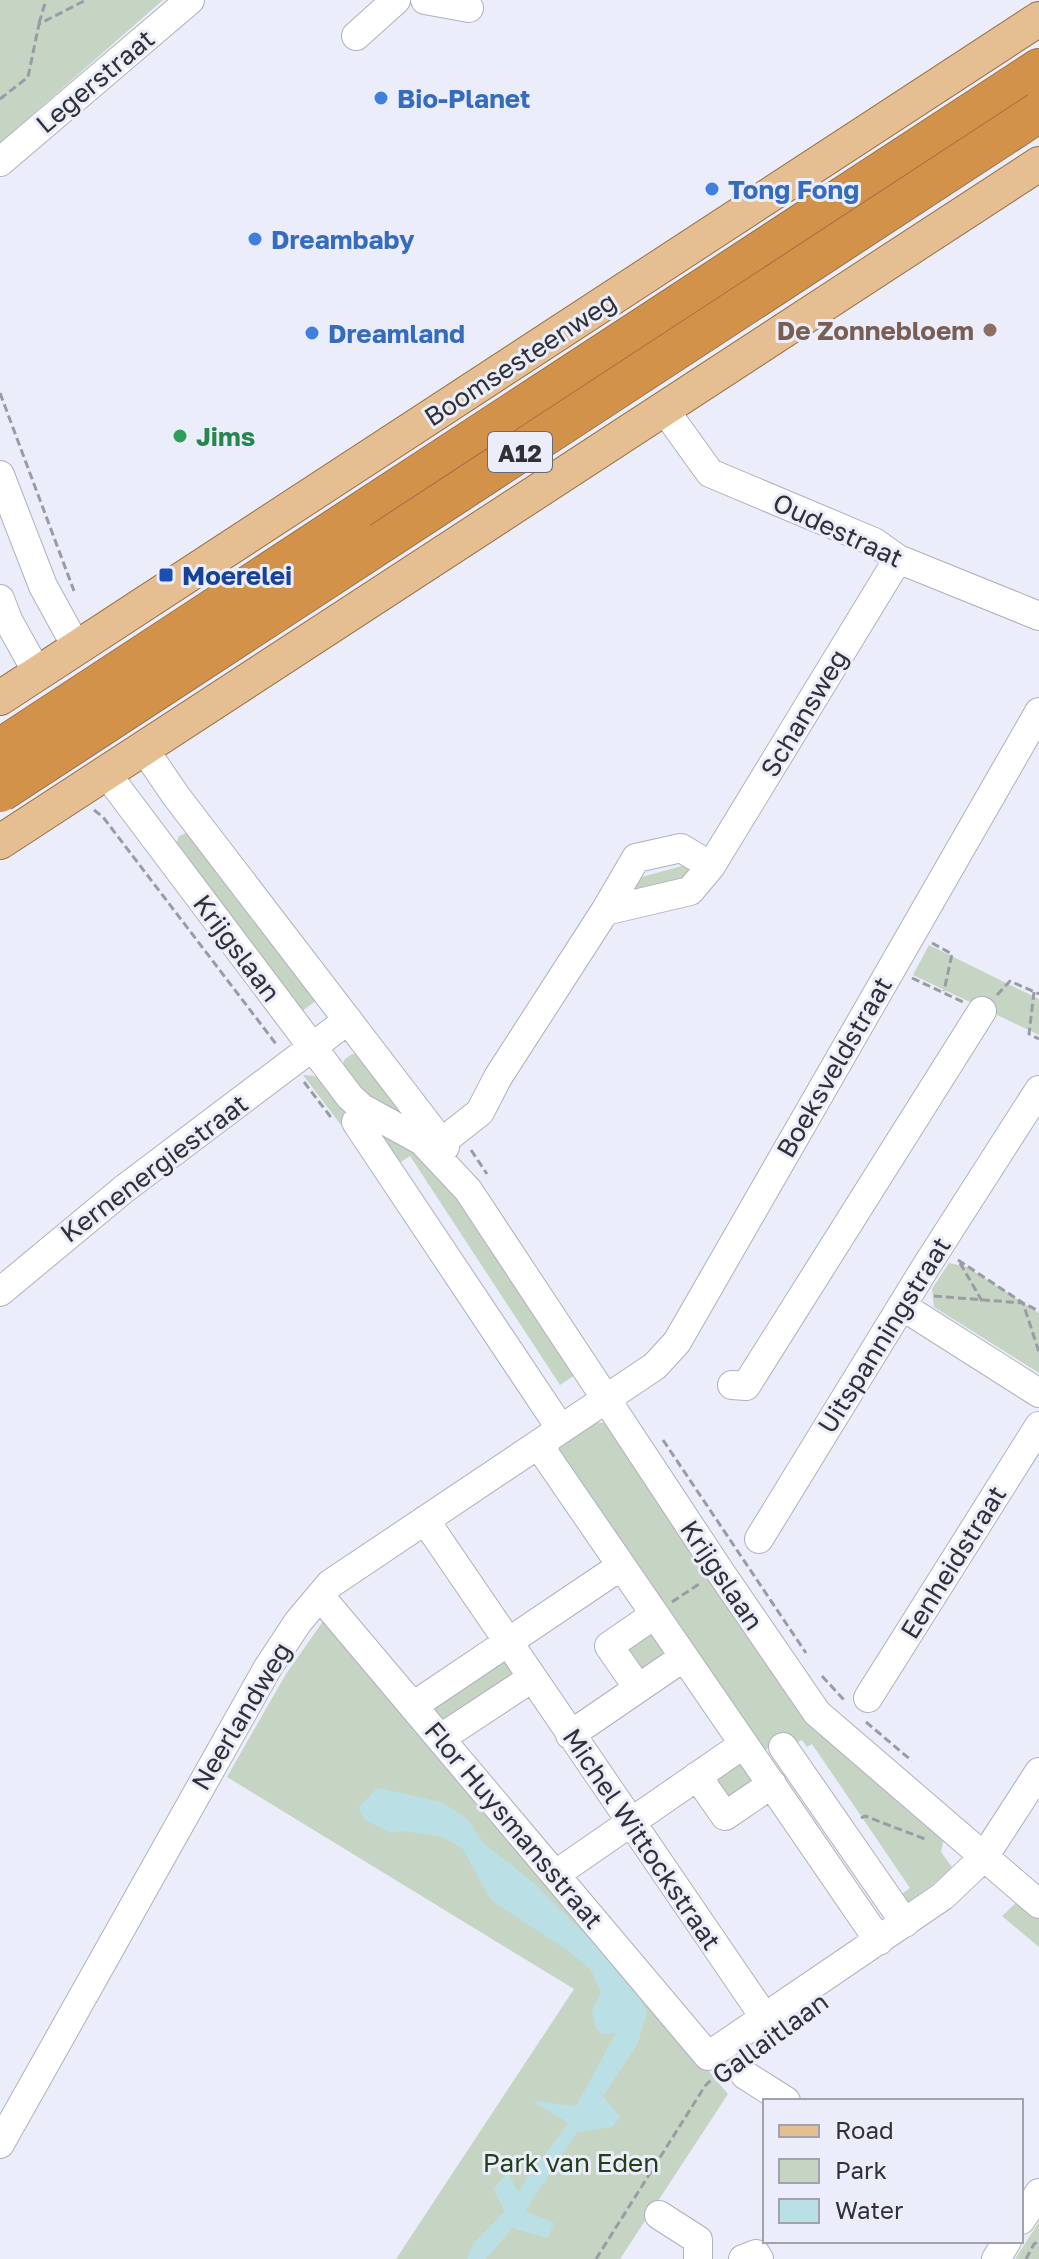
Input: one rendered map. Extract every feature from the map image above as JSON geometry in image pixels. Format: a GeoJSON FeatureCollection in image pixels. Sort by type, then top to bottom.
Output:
{"type":"FeatureCollection","features":[{"type":"Feature","properties":{"kind":"highway","name":"A12"},"geometry":{"type":"LineString","coordinates":[[0,749],[1039,69]]}},
{"type":"Feature","properties":{"kind":"highway","name":"A12"},"geometry":{"type":"LineString","coordinates":[[0,792],[1039,112]]}},
{"type":"Feature","properties":{"kind":"main road","name":"Boomsesteenweg"},"geometry":{"type":"LineString","coordinates":[[0,698],[1039,19]]}},
{"type":"Feature","properties":{"kind":"main road"},"geometry":{"type":"LineString","coordinates":[[0,842],[1039,164]]}},
{"type":"Feature","properties":{"kind":"main road","name":"Krijgslaan"},"geometry":{"type":"LineString","coordinates":[[77,648],[144,749]]}},
{"type":"Feature","properties":{"kind":"main road","name":"Krijgslaan"},"geometry":{"type":"LineString","coordinates":[[38,674],[106,773]]}},
{"type":"Feature","properties":{"kind":"main road"},"geometry":{"type":"LineString","coordinates":[[0,749],[22,780],[23,798],[0,842]]}},
{"type":"Feature","properties":{"kind":"street","name":"Legerstraat"},"geometry":{"type":"LineString","coordinates":[[0,162],[190,0]]}},
{"type":"Feature","properties":{"kind":"street"},"geometry":{"type":"LineString","coordinates":[[356,36],[396,0]]}},
{"type":"Feature","properties":{"kind":"street"},"geometry":{"type":"LineString","coordinates":[[425,0],[469,8]]}},
{"type":"Feature","properties":{"kind":"street","name":"Oudestraat"},"geometry":{"type":"LineString","coordinates":[[664,409],[710,473],[874,542],[898,559],[1039,616]]}},
{"type":"Feature","properties":{"kind":"street"},"geometry":{"type":"LineString","coordinates":[[0,475],[43,586],[77,648]]}},
{"type":"Feature","properties":{"kind":"street","name":"Schansweg"},"geometry":{"type":"LineString","coordinates":[[605,911],[690,891],[711,866],[898,559]]}},
{"type":"Feature","properties":{"kind":"street"},"geometry":{"type":"LineString","coordinates":[[0,599],[38,674]]}},
{"type":"Feature","properties":{"kind":"street","name":"Boeksveldstraat"},"geometry":{"type":"LineString","coordinates":[[606,1400],[655,1366],[677,1342],[1039,712]]}},
{"type":"Feature","properties":{"kind":"street","name":"Krijgslaan"},"geometry":{"type":"LineString","coordinates":[[144,749],[169,788],[442,1142],[468,1190],[606,1400],[739,1554],[817,1713],[1039,1904]]}},
{"type":"Feature","properties":{"kind":"street","name":"Krijgslaan"},"geometry":{"type":"LineString","coordinates":[[106,773],[301,1055],[362,1108],[422,1141],[468,1190]]}},
{"type":"Feature","properties":{"kind":"street"},"geometry":{"type":"LineString","coordinates":[[442,1142],[480,1112],[498,1077],[636,858],[681,848],[711,866]]}},
{"type":"Feature","properties":{"kind":"street"},"geometry":{"type":"LineString","coordinates":[[732,1385],[746,1386],[982,1011]]}},
{"type":"Feature","properties":{"kind":"street","name":"Kernenergiestraat"},"geometry":{"type":"LineString","coordinates":[[0,1292],[124,1189],[348,1020]]}},
{"type":"Feature","properties":{"kind":"street","name":"Uitspanningstraat"},"geometry":{"type":"LineString","coordinates":[[739,1554],[902,1306],[948,1254],[1039,1090]]}},
{"type":"Feature","properties":{"kind":"street"},"geometry":{"type":"LineString","coordinates":[[346,1124],[554,1434],[544,1453],[879,1941]]}},
{"type":"Feature","properties":{"kind":"street"},"geometry":{"type":"LineString","coordinates":[[902,1306],[1039,1393]]}},
{"type":"Feature","properties":{"kind":"street","name":"Neerlandweg"},"geometry":{"type":"LineString","coordinates":[[0,2144],[260,1682],[298,1622],[330,1584],[606,1400]]}},
{"type":"Feature","properties":{"kind":"street","name":"Eenheidstraat"},"geometry":{"type":"LineString","coordinates":[[857,1705],[1039,1426]]}},
{"type":"Feature","properties":{"kind":"street","name":"Michel Wittockstraat"},"geometry":{"type":"LineString","coordinates":[[425,1520],[765,2018]]}},
{"type":"Feature","properties":{"kind":"street"},"geometry":{"type":"LineString","coordinates":[[413,1706],[621,1566]]}},
{"type":"Feature","properties":{"kind":"street","name":"Flor Huysmansstraat"},"geometry":{"type":"LineString","coordinates":[[320,1596],[724,2067],[782,2099]]}},
{"type":"Feature","properties":{"kind":"street"},"geometry":{"type":"LineString","coordinates":[[638,1688],[609,1646],[654,1615]]}},
{"type":"Feature","properties":{"kind":"street"},"geometry":{"type":"LineString","coordinates":[[570,1735],[684,1657]]}},
{"type":"Feature","properties":{"kind":"street"},"geometry":{"type":"LineString","coordinates":[[441,1738],[532,1678]]}},
{"type":"Feature","properties":{"kind":"street"},"geometry":{"type":"LineString","coordinates":[[556,1874],[744,1744]]}},
{"type":"Feature","properties":{"kind":"street"},"geometry":{"type":"LineString","coordinates":[[783,1747],[905,1923]]}},
{"type":"Feature","properties":{"kind":"street"},"geometry":{"type":"LineString","coordinates":[[724,2067],[765,2018],[943,1896],[984,1857],[1039,1772]]}},
{"type":"Feature","properties":{"kind":"street"},"geometry":{"type":"LineString","coordinates":[[697,1776],[725,1816],[772,1784]]}},
{"type":"Feature","properties":{"kind":"street"},"geometry":{"type":"LineString","coordinates":[[1023,2217],[1039,2193]]}},
{"type":"Feature","properties":{"kind":"street"},"geometry":{"type":"LineString","coordinates":[[659,2215],[698,2240],[698,2259]]}},
{"type":"Feature","properties":{"kind":"street"},"geometry":{"type":"LineString","coordinates":[[743,2259],[756,2254],[759,2259]]}},
{"type":"Feature","properties":{"kind":"path"},"geometry":{"type":"LineString","coordinates":[[0,99],[28,77],[46,0]]}},
{"type":"Feature","properties":{"kind":"path"},"geometry":{"type":"LineString","coordinates":[[39,24],[86,0]]}},
{"type":"Feature","properties":{"kind":"path"},"geometry":{"type":"LineString","coordinates":[[0,393],[78,602]]}},
{"type":"Feature","properties":{"kind":"path"},"geometry":{"type":"LineString","coordinates":[[103,817],[301,1055],[346,1124]]}},
{"type":"Feature","properties":{"kind":"path"},"geometry":{"type":"LineString","coordinates":[[911,932],[952,954],[944,993]]}},
{"type":"Feature","properties":{"kind":"path"},"geometry":{"type":"LineString","coordinates":[[891,967],[982,1011],[1010,981],[1037,993],[1029,1034],[1039,1039]]}},
{"type":"Feature","properties":{"kind":"path"},"geometry":{"type":"LineString","coordinates":[[948,1254],[982,1301]]}},
{"type":"Feature","properties":{"kind":"path"},"geometry":{"type":"LineString","coordinates":[[948,1254],[1039,1311]]}},
{"type":"Feature","properties":{"kind":"path"},"geometry":{"type":"LineString","coordinates":[[902,1306],[925,1295],[1023,1303]]}},
{"type":"Feature","properties":{"kind":"path"},"geometry":{"type":"LineString","coordinates":[[1023,1303],[1039,1352]]}},
{"type":"Feature","properties":{"kind":"path"},"geometry":{"type":"LineString","coordinates":[[1033,1334],[1039,1335]]}},
{"type":"Feature","properties":{"kind":"path"},"geometry":{"type":"LineString","coordinates":[[661,1437],[806,1653]]}},
{"type":"Feature","properties":{"kind":"path"},"geometry":{"type":"LineString","coordinates":[[654,1615],[739,1554]]}},
{"type":"Feature","properties":{"kind":"path"},"geometry":{"type":"LineString","coordinates":[[815,1666],[915,1765]]}},
{"type":"Feature","properties":{"kind":"path"},"geometry":{"type":"LineString","coordinates":[[840,1829],[865,1816],[945,1846],[957,1834]]}},
{"type":"Feature","properties":{"kind":"path","name":"Gallaitlaan"},"geometry":{"type":"LineString","coordinates":[[596,2259],[705,2086],[724,2067]]}},
{"type":"Feature","properties":{"kind":"path"},"geometry":{"type":"LineString","coordinates":[[1026,2259],[1039,2241]]}},
{"type":"Feature","properties":{"kind":"green space"},"geometry":{"type":"Polygon","coordinates":[[[0,0],[163,0],[0,143],[0,0]]]}},
{"type":"Feature","properties":{"kind":"green space"},"geometry":{"type":"Polygon","coordinates":[[[186,833],[192,835],[317,1000],[301,1012],[175,847],[179,836],[186,833]]]}},
{"type":"Feature","properties":{"kind":"green space"},"geometry":{"type":"Polygon","coordinates":[[[696,862],[684,880],[639,890],[634,890],[632,886],[638,878],[696,862]]]}},
{"type":"Feature","properties":{"kind":"green space"},"geometry":{"type":"Polygon","coordinates":[[[929,945],[1039,999],[1039,1035],[913,975],[929,945]]]}},
{"type":"Feature","properties":{"kind":"green space"},"geometry":{"type":"Polygon","coordinates":[[[352,1054],[359,1055],[425,1127],[373,1107],[343,1067],[344,1060],[352,1054]]]}},
{"type":"Feature","properties":{"kind":"green space"},"geometry":{"type":"Polygon","coordinates":[[[303,1075],[315,1076],[329,1084],[432,1159],[575,1375],[560,1385],[410,1156],[398,1164],[354,1116],[341,1125],[303,1075]]]}},
{"type":"Feature","properties":{"kind":"green space"},"geometry":{"type":"Polygon","coordinates":[[[949,1263],[967,1267],[1039,1313],[1039,1373],[934,1307],[932,1289],[949,1263]]]}},
{"type":"Feature","properties":{"kind":"green space"},"geometry":{"type":"Polygon","coordinates":[[[592,1422],[607,1423],[809,1719],[945,1834],[941,1852],[952,1867],[903,1905],[898,1897],[910,1888],[812,1744],[807,1747],[802,1740],[795,1744],[789,1735],[759,1754],[551,1449],[592,1422]]]}},
{"type":"Feature","properties":{"kind":"green space","name":"Park van Eden"},"geometry":{"type":"Polygon","coordinates":[[[326,1617],[728,2094],[620,2259],[396,2259],[574,1989],[227,1777],[286,1674],[326,1617]]]}},
{"type":"Feature","properties":{"kind":"green space"},"geometry":{"type":"Polygon","coordinates":[[[654,1623],[677,1655],[640,1680],[617,1648],[654,1623]]]}},
{"type":"Feature","properties":{"kind":"green space"},"geometry":{"type":"Polygon","coordinates":[[[502,1653],[518,1677],[442,1729],[426,1705],[502,1653]]]}},
{"type":"Feature","properties":{"kind":"green space"},"geometry":{"type":"Polygon","coordinates":[[[742,1750],[764,1783],[727,1808],[704,1776],[742,1750]]]}},
{"type":"Feature","properties":{"kind":"green space"},"geometry":{"type":"Polygon","coordinates":[[[1018,1901],[1039,1918],[1039,1947],[1002,1916],[1018,1901]]]}},
{"type":"Feature","properties":{"kind":"green space"},"geometry":{"type":"Polygon","coordinates":[[[1039,2222],[1039,2259],[1015,2259],[1039,2222]]]}},
{"type":"Feature","properties":{"kind":"water"},"geometry":{"type":"Polygon","coordinates":[[[377,1788],[442,1802],[467,1819],[484,1844],[534,1883],[629,1979],[647,2012],[638,2043],[603,2096],[620,2117],[612,2127],[577,2132],[525,2211],[554,2223],[548,2238],[512,2228],[486,2259],[467,2259],[475,2242],[505,2211],[493,2189],[508,2173],[518,2192],[568,2123],[533,2101],[576,2106],[616,2033],[603,2034],[596,2029],[592,2010],[601,1993],[591,1970],[570,1952],[491,1900],[463,1849],[443,1837],[406,1831],[391,1833],[364,1819],[359,1807],[377,1788]]]}},
{"type":"Feature","properties":{"kind":"place","name":"Bio-Planet"},"geometry":{"type":"Point","coordinates":[381,98]}},
{"type":"Feature","properties":{"kind":"place","name":"Tong Fong"},"geometry":{"type":"Point","coordinates":[712,189]}},
{"type":"Feature","properties":{"kind":"place","name":"Dreambaby"},"geometry":{"type":"Point","coordinates":[255,239]}},
{"type":"Feature","properties":{"kind":"place","name":"De Zonnebloem"},"geometry":{"type":"Point","coordinates":[990,330]}},
{"type":"Feature","properties":{"kind":"place","name":"Dreamland"},"geometry":{"type":"Point","coordinates":[312,333]}},
{"type":"Feature","properties":{"kind":"place","name":"Jims"},"geometry":{"type":"Point","coordinates":[180,436]}},
{"type":"Feature","properties":{"kind":"place","name":"Moerelei"},"geometry":{"type":"Point","coordinates":[166,575]}}]}
